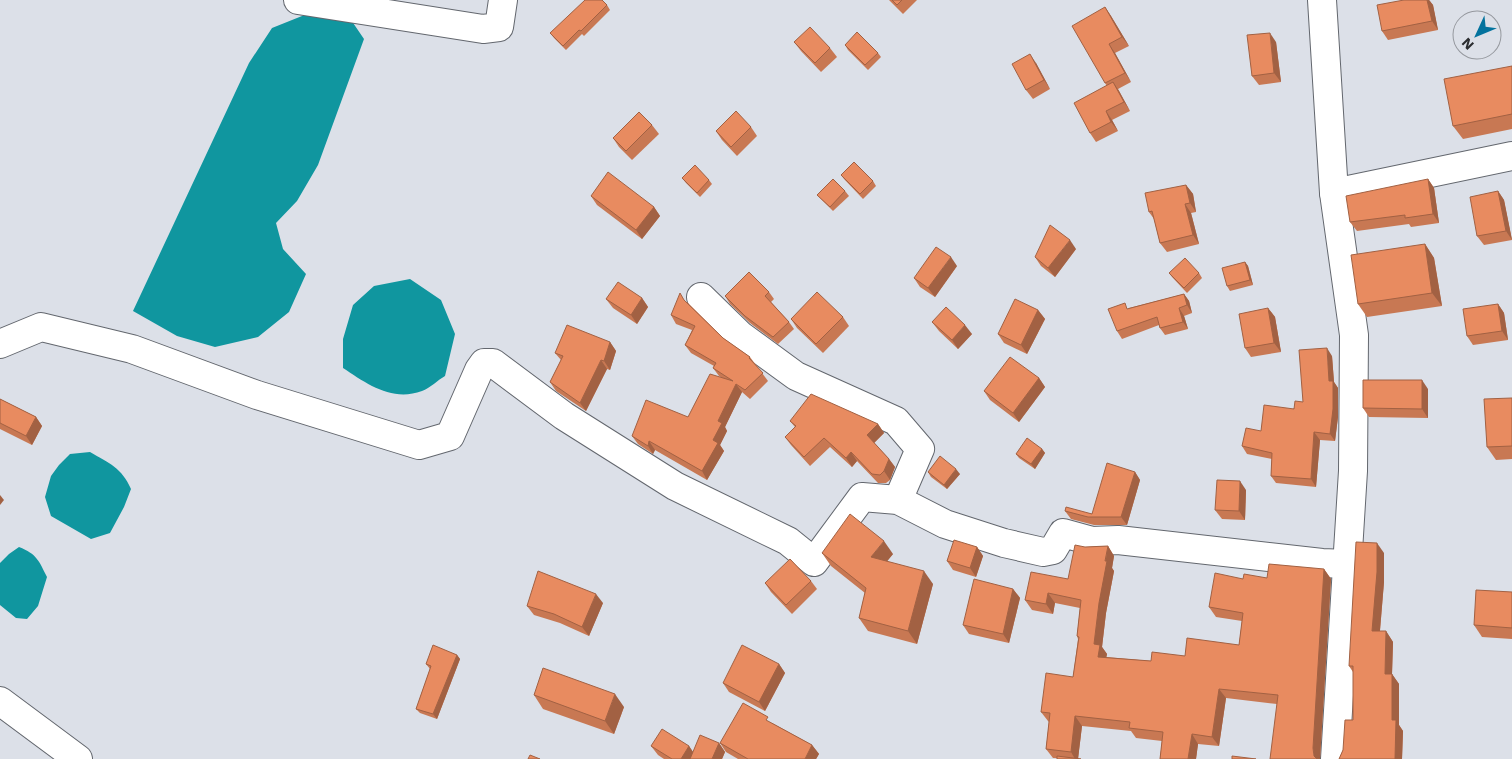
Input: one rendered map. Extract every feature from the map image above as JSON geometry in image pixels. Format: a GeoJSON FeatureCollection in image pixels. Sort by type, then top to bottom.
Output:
{"type":"FeatureCollection","features":[{"type":"Feature","properties":{"kind":"street"},"geometry":{"type":"LineString","coordinates":[[298,0],[483,30],[499,27],[503,0]]}},
{"type":"Feature","properties":{"kind":"street"},"geometry":{"type":"LineString","coordinates":[[1322,0],[1334,193],[1354,335],[1353,471],[1335,759]]}},
{"type":"Feature","properties":{"kind":"street"},"geometry":{"type":"LineString","coordinates":[[1334,193],[1512,156]]}},
{"type":"Feature","properties":{"kind":"street"},"geometry":{"type":"LineString","coordinates":[[701,297],[740,336],[796,376],[896,422],[920,450],[898,500]]}},
{"type":"Feature","properties":{"kind":"street"},"geometry":{"type":"LineString","coordinates":[[0,344],[41,327],[132,349],[257,395],[419,445],[450,436],[479,370],[484,364],[493,362],[564,416],[675,486],[788,540],[814,562],[862,497],[898,500],[945,524],[1004,543],[1043,552],[1053,550],[1063,533],[1092,541],[1118,540],[1322,563],[1347,564]]}},
{"type":"Feature","properties":{"kind":"street"},"geometry":{"type":"LineString","coordinates":[[0,701],[78,759]]}},
{"type":"Feature","properties":{"kind":"water"},"geometry":{"type":"Polygon","coordinates":[[[307,14],[347,14],[364,39],[318,165],[297,201],[276,223],[283,249],[306,274],[289,312],[258,337],[215,347],[177,336],[133,311],[249,63],[272,28],[307,14]]]}},
{"type":"Feature","properties":{"kind":"water"},"geometry":{"type":"Polygon","coordinates":[[[410,279],[441,300],[455,334],[445,376],[422,391],[411,394],[390,393],[361,380],[343,368],[343,339],[353,305],[374,286],[410,279]]]}},
{"type":"Feature","properties":{"kind":"water"},"geometry":{"type":"Polygon","coordinates":[[[90,452],[119,471],[131,489],[110,533],[91,539],[51,516],[45,497],[51,476],[70,454],[90,452]]]}},
{"type":"Feature","properties":{"kind":"water"},"geometry":{"type":"Polygon","coordinates":[[[19,547],[30,552],[37,559],[47,577],[38,606],[27,619],[16,618],[0,605],[0,563],[19,547]]]}},
{"type":"Feature","properties":{"kind":"building"},"geometry":{"type":"Polygon","coordinates":[[[585,0],[602,0],[607,5],[563,46],[550,33],[585,0]]]}},
{"type":"Feature","properties":{"kind":"building"},"geometry":{"type":"Polygon","coordinates":[[[892,0],[902,0],[897,5],[892,0]]]}},
{"type":"Feature","properties":{"kind":"building"},"geometry":{"type":"Polygon","coordinates":[[[1404,0],[1427,0],[1432,21],[1382,31],[1377,5],[1404,0]]]}},
{"type":"Feature","properties":{"kind":"building"},"geometry":{"type":"Polygon","coordinates":[[[1105,7],[1122,37],[1109,44],[1125,73],[1105,83],[1072,26],[1105,7]]]}},
{"type":"Feature","properties":{"kind":"building"},"geometry":{"type":"Polygon","coordinates":[[[810,27],[830,48],[815,63],[794,42],[810,27]]]}},
{"type":"Feature","properties":{"kind":"building"},"geometry":{"type":"Polygon","coordinates":[[[857,32],[878,53],[865,65],[845,45],[857,32]]]}},
{"type":"Feature","properties":{"kind":"building"},"geometry":{"type":"Polygon","coordinates":[[[1270,33],[1274,73],[1252,76],[1247,35],[1270,33]]]}},
{"type":"Feature","properties":{"kind":"building"},"geometry":{"type":"Polygon","coordinates":[[[1030,54],[1044,80],[1026,90],[1012,64],[1030,54]]]}},
{"type":"Feature","properties":{"kind":"building"},"geometry":{"type":"Polygon","coordinates":[[[1512,66],[1512,114],[1453,126],[1444,79],[1512,66]]]}},
{"type":"Feature","properties":{"kind":"building"},"geometry":{"type":"Polygon","coordinates":[[[1113,82],[1124,102],[1106,111],[1111,122],[1090,133],[1074,103],[1113,82]]]}},
{"type":"Feature","properties":{"kind":"building"},"geometry":{"type":"Polygon","coordinates":[[[736,111],[751,127],[731,147],[716,131],[736,111]]]}},
{"type":"Feature","properties":{"kind":"building"},"geometry":{"type":"Polygon","coordinates":[[[639,112],[652,125],[626,151],[613,138],[639,112]]]}},
{"type":"Feature","properties":{"kind":"building"},"geometry":{"type":"Polygon","coordinates":[[[854,162],[873,181],[860,194],[841,175],[854,162]]]}},
{"type":"Feature","properties":{"kind":"building"},"geometry":{"type":"Polygon","coordinates":[[[695,165],[709,180],[697,193],[682,178],[695,165]]]}},
{"type":"Feature","properties":{"kind":"building"},"geometry":{"type":"Polygon","coordinates":[[[608,172],[654,207],[636,230],[591,196],[608,172]]]}},
{"type":"Feature","properties":{"kind":"building"},"geometry":{"type":"Polygon","coordinates":[[[833,179],[845,191],[830,207],[817,195],[833,179]]]}},
{"type":"Feature","properties":{"kind":"building"},"geometry":{"type":"Polygon","coordinates":[[[1428,179],[1433,214],[1405,218],[1405,215],[1350,222],[1346,196],[1428,179]]]}},
{"type":"Feature","properties":{"kind":"building"},"geometry":{"type":"Polygon","coordinates":[[[1186,185],[1190,203],[1185,204],[1193,235],[1160,243],[1152,211],[1149,212],[1145,193],[1186,185]]]}},
{"type":"Feature","properties":{"kind":"building"},"geometry":{"type":"Polygon","coordinates":[[[1498,191],[1506,231],[1477,236],[1470,197],[1498,191]]]}},
{"type":"Feature","properties":{"kind":"building"},"geometry":{"type":"Polygon","coordinates":[[[1050,225],[1070,240],[1048,268],[1035,257],[1050,225]]]}},
{"type":"Feature","properties":{"kind":"building"},"geometry":{"type":"Polygon","coordinates":[[[1425,244],[1432,293],[1358,304],[1351,255],[1425,244]]]}},
{"type":"Feature","properties":{"kind":"building"},"geometry":{"type":"Polygon","coordinates":[[[936,247],[951,257],[928,288],[914,278],[936,247]]]}},
{"type":"Feature","properties":{"kind":"building"},"geometry":{"type":"Polygon","coordinates":[[[1185,258],[1199,273],[1184,288],[1169,273],[1185,258]]]}},
{"type":"Feature","properties":{"kind":"building"},"geometry":{"type":"Polygon","coordinates":[[[1245,262],[1250,280],[1227,286],[1222,268],[1245,262]]]}},
{"type":"Feature","properties":{"kind":"building"},"geometry":{"type":"Polygon","coordinates":[[[749,272],[769,292],[765,296],[789,322],[773,337],[745,316],[725,296],[749,272]]]}},
{"type":"Feature","properties":{"kind":"building"},"geometry":{"type":"Polygon","coordinates":[[[618,282],[642,298],[631,315],[606,299],[618,282]]]}},
{"type":"Feature","properties":{"kind":"building"},"geometry":{"type":"Polygon","coordinates":[[[817,292],[843,317],[816,344],[791,319],[817,292]]]}},
{"type":"Feature","properties":{"kind":"building"},"geometry":{"type":"Polygon","coordinates":[[[680,293],[684,300],[723,338],[750,357],[763,373],[745,390],[736,384],[718,421],[722,423],[713,440],[718,443],[702,471],[649,441],[648,446],[632,436],[646,400],[688,417],[710,374],[733,381],[713,368],[716,363],[685,345],[695,326],[671,315],[680,293]]]}},
{"type":"Feature","properties":{"kind":"building"},"geometry":{"type":"Polygon","coordinates":[[[1184,294],[1187,305],[1179,308],[1183,322],[1160,328],[1157,317],[1117,331],[1108,309],[1125,303],[1127,309],[1184,294]]]}},
{"type":"Feature","properties":{"kind":"building"},"geometry":{"type":"Polygon","coordinates":[[[1015,299],[1038,310],[1021,345],[998,334],[1015,299]]]}},
{"type":"Feature","properties":{"kind":"building"},"geometry":{"type":"Polygon","coordinates":[[[1498,304],[1502,331],[1467,336],[1463,309],[1498,304]]]}},
{"type":"Feature","properties":{"kind":"building"},"geometry":{"type":"Polygon","coordinates":[[[946,307],[965,325],[952,340],[932,322],[946,307]]]}},
{"type":"Feature","properties":{"kind":"building"},"geometry":{"type":"Polygon","coordinates":[[[1268,308],[1274,343],[1245,348],[1239,314],[1268,308]]]}},
{"type":"Feature","properties":{"kind":"building"},"geometry":{"type":"Polygon","coordinates":[[[567,325],[610,342],[604,361],[601,360],[580,403],[550,382],[563,356],[555,353],[567,325]]]}},
{"type":"Feature","properties":{"kind":"building"},"geometry":{"type":"Polygon","coordinates":[[[1327,348],[1329,381],[1333,381],[1333,409],[1330,434],[1314,432],[1311,479],[1271,476],[1272,453],[1242,446],[1246,428],[1261,431],[1264,405],[1294,409],[1295,401],[1303,402],[1299,350],[1327,348]]]}},
{"type":"Feature","properties":{"kind":"building"},"geometry":{"type":"Polygon","coordinates":[[[1010,357],[1039,378],[1013,413],[984,391],[1010,357]]]}},
{"type":"Feature","properties":{"kind":"building"},"geometry":{"type":"Polygon","coordinates":[[[1363,380],[1422,380],[1422,409],[1363,408],[1363,380]]]}},
{"type":"Feature","properties":{"kind":"building"},"geometry":{"type":"Polygon","coordinates":[[[811,394],[878,424],[867,435],[889,459],[884,471],[880,475],[872,474],[851,452],[846,458],[824,438],[804,457],[785,437],[796,426],[790,421],[811,394]]]}},
{"type":"Feature","properties":{"kind":"building"},"geometry":{"type":"Polygon","coordinates":[[[1512,398],[1512,446],[1487,447],[1484,399],[1512,398]]]}},
{"type":"Feature","properties":{"kind":"building"},"geometry":{"type":"Polygon","coordinates":[[[0,399],[36,417],[26,436],[0,423],[0,399]]]}},
{"type":"Feature","properties":{"kind":"building"},"geometry":{"type":"Polygon","coordinates":[[[1027,438],[1042,449],[1031,464],[1016,454],[1027,438]]]}},
{"type":"Feature","properties":{"kind":"building"},"geometry":{"type":"Polygon","coordinates":[[[940,456],[956,469],[944,485],[928,472],[940,456]]]}},
{"type":"Feature","properties":{"kind":"building"},"geometry":{"type":"Polygon","coordinates":[[[1107,463],[1135,472],[1121,517],[1088,517],[1065,511],[1066,507],[1092,514],[1107,463]]]}},
{"type":"Feature","properties":{"kind":"building"},"geometry":{"type":"Polygon","coordinates":[[[1217,480],[1240,481],[1239,511],[1215,510],[1217,480]]]}},
{"type":"Feature","properties":{"kind":"building"},"geometry":{"type":"Polygon","coordinates":[[[850,514],[884,541],[871,557],[924,571],[908,631],[859,618],[866,588],[822,553],[850,514]]]}},
{"type":"Feature","properties":{"kind":"building"},"geometry":{"type":"Polygon","coordinates":[[[954,540],[977,547],[970,568],[947,561],[954,540]]]}},
{"type":"Feature","properties":{"kind":"building"},"geometry":{"type":"Polygon","coordinates":[[[1356,542],[1377,543],[1377,572],[1372,631],[1386,631],[1385,674],[1392,674],[1392,720],[1396,720],[1395,759],[1339,759],[1343,750],[1345,720],[1353,720],[1353,666],[1349,666],[1356,542]]]}},
{"type":"Feature","properties":{"kind":"building"},"geometry":{"type":"Polygon","coordinates":[[[1075,545],[1085,547],[1108,546],[1094,644],[1100,645],[1098,657],[1151,661],[1152,652],[1185,656],[1187,638],[1239,645],[1243,613],[1209,607],[1215,573],[1243,579],[1244,574],[1267,578],[1269,564],[1324,569],[1313,748],[1314,756],[1317,759],[1270,759],[1278,695],[1219,689],[1212,737],[1192,734],[1188,759],[1160,759],[1163,732],[1129,728],[1130,722],[1075,716],[1071,752],[1046,749],[1050,713],[1041,712],[1046,673],[1073,677],[1079,637],[1077,636],[1081,600],[1048,593],[1046,604],[1025,600],[1031,572],[1068,579],[1075,545]]]}},
{"type":"Feature","properties":{"kind":"building"},"geometry":{"type":"Polygon","coordinates":[[[790,559],[811,581],[786,605],[765,583],[790,559]]]}},
{"type":"Feature","properties":{"kind":"building"},"geometry":{"type":"Polygon","coordinates":[[[538,571],[596,594],[582,627],[554,614],[527,606],[538,571]]]}},
{"type":"Feature","properties":{"kind":"building"},"geometry":{"type":"Polygon","coordinates":[[[974,579],[1013,589],[1003,634],[963,625],[974,579]]]}},
{"type":"Feature","properties":{"kind":"building"},"geometry":{"type":"Polygon","coordinates":[[[1476,590],[1512,592],[1512,628],[1474,625],[1476,590]]]}},
{"type":"Feature","properties":{"kind":"building"},"geometry":{"type":"Polygon","coordinates":[[[433,645],[457,655],[433,714],[416,709],[431,666],[426,664],[433,645]]]}},
{"type":"Feature","properties":{"kind":"building"},"geometry":{"type":"Polygon","coordinates":[[[742,645],[779,664],[759,702],[723,683],[742,645]]]}},
{"type":"Feature","properties":{"kind":"building"},"geometry":{"type":"Polygon","coordinates":[[[543,668],[615,694],[605,721],[534,695],[543,668]]]}},
{"type":"Feature","properties":{"kind":"building"},"geometry":{"type":"Polygon","coordinates":[[[743,703],[768,717],[766,720],[812,745],[805,759],[748,759],[720,743],[743,703]]]}},
{"type":"Feature","properties":{"kind":"building"},"geometry":{"type":"Polygon","coordinates":[[[662,729],[689,746],[681,759],[672,759],[651,746],[662,729]]]}},
{"type":"Feature","properties":{"kind":"building"},"geometry":{"type":"Polygon","coordinates":[[[700,735],[719,743],[712,759],[690,759],[700,735]]]}},
{"type":"Feature","properties":{"kind":"building"},"geometry":{"type":"Polygon","coordinates":[[[530,755],[540,759],[528,759],[530,755]]]}},
{"type":"Feature","properties":{"kind":"building"},"geometry":{"type":"Polygon","coordinates":[[[1057,756],[1081,759],[1057,759],[1057,756]]]}},
{"type":"Feature","properties":{"kind":"building"},"geometry":{"type":"Polygon","coordinates":[[[1232,756],[1256,759],[1232,759],[1232,756]]]}}]}
